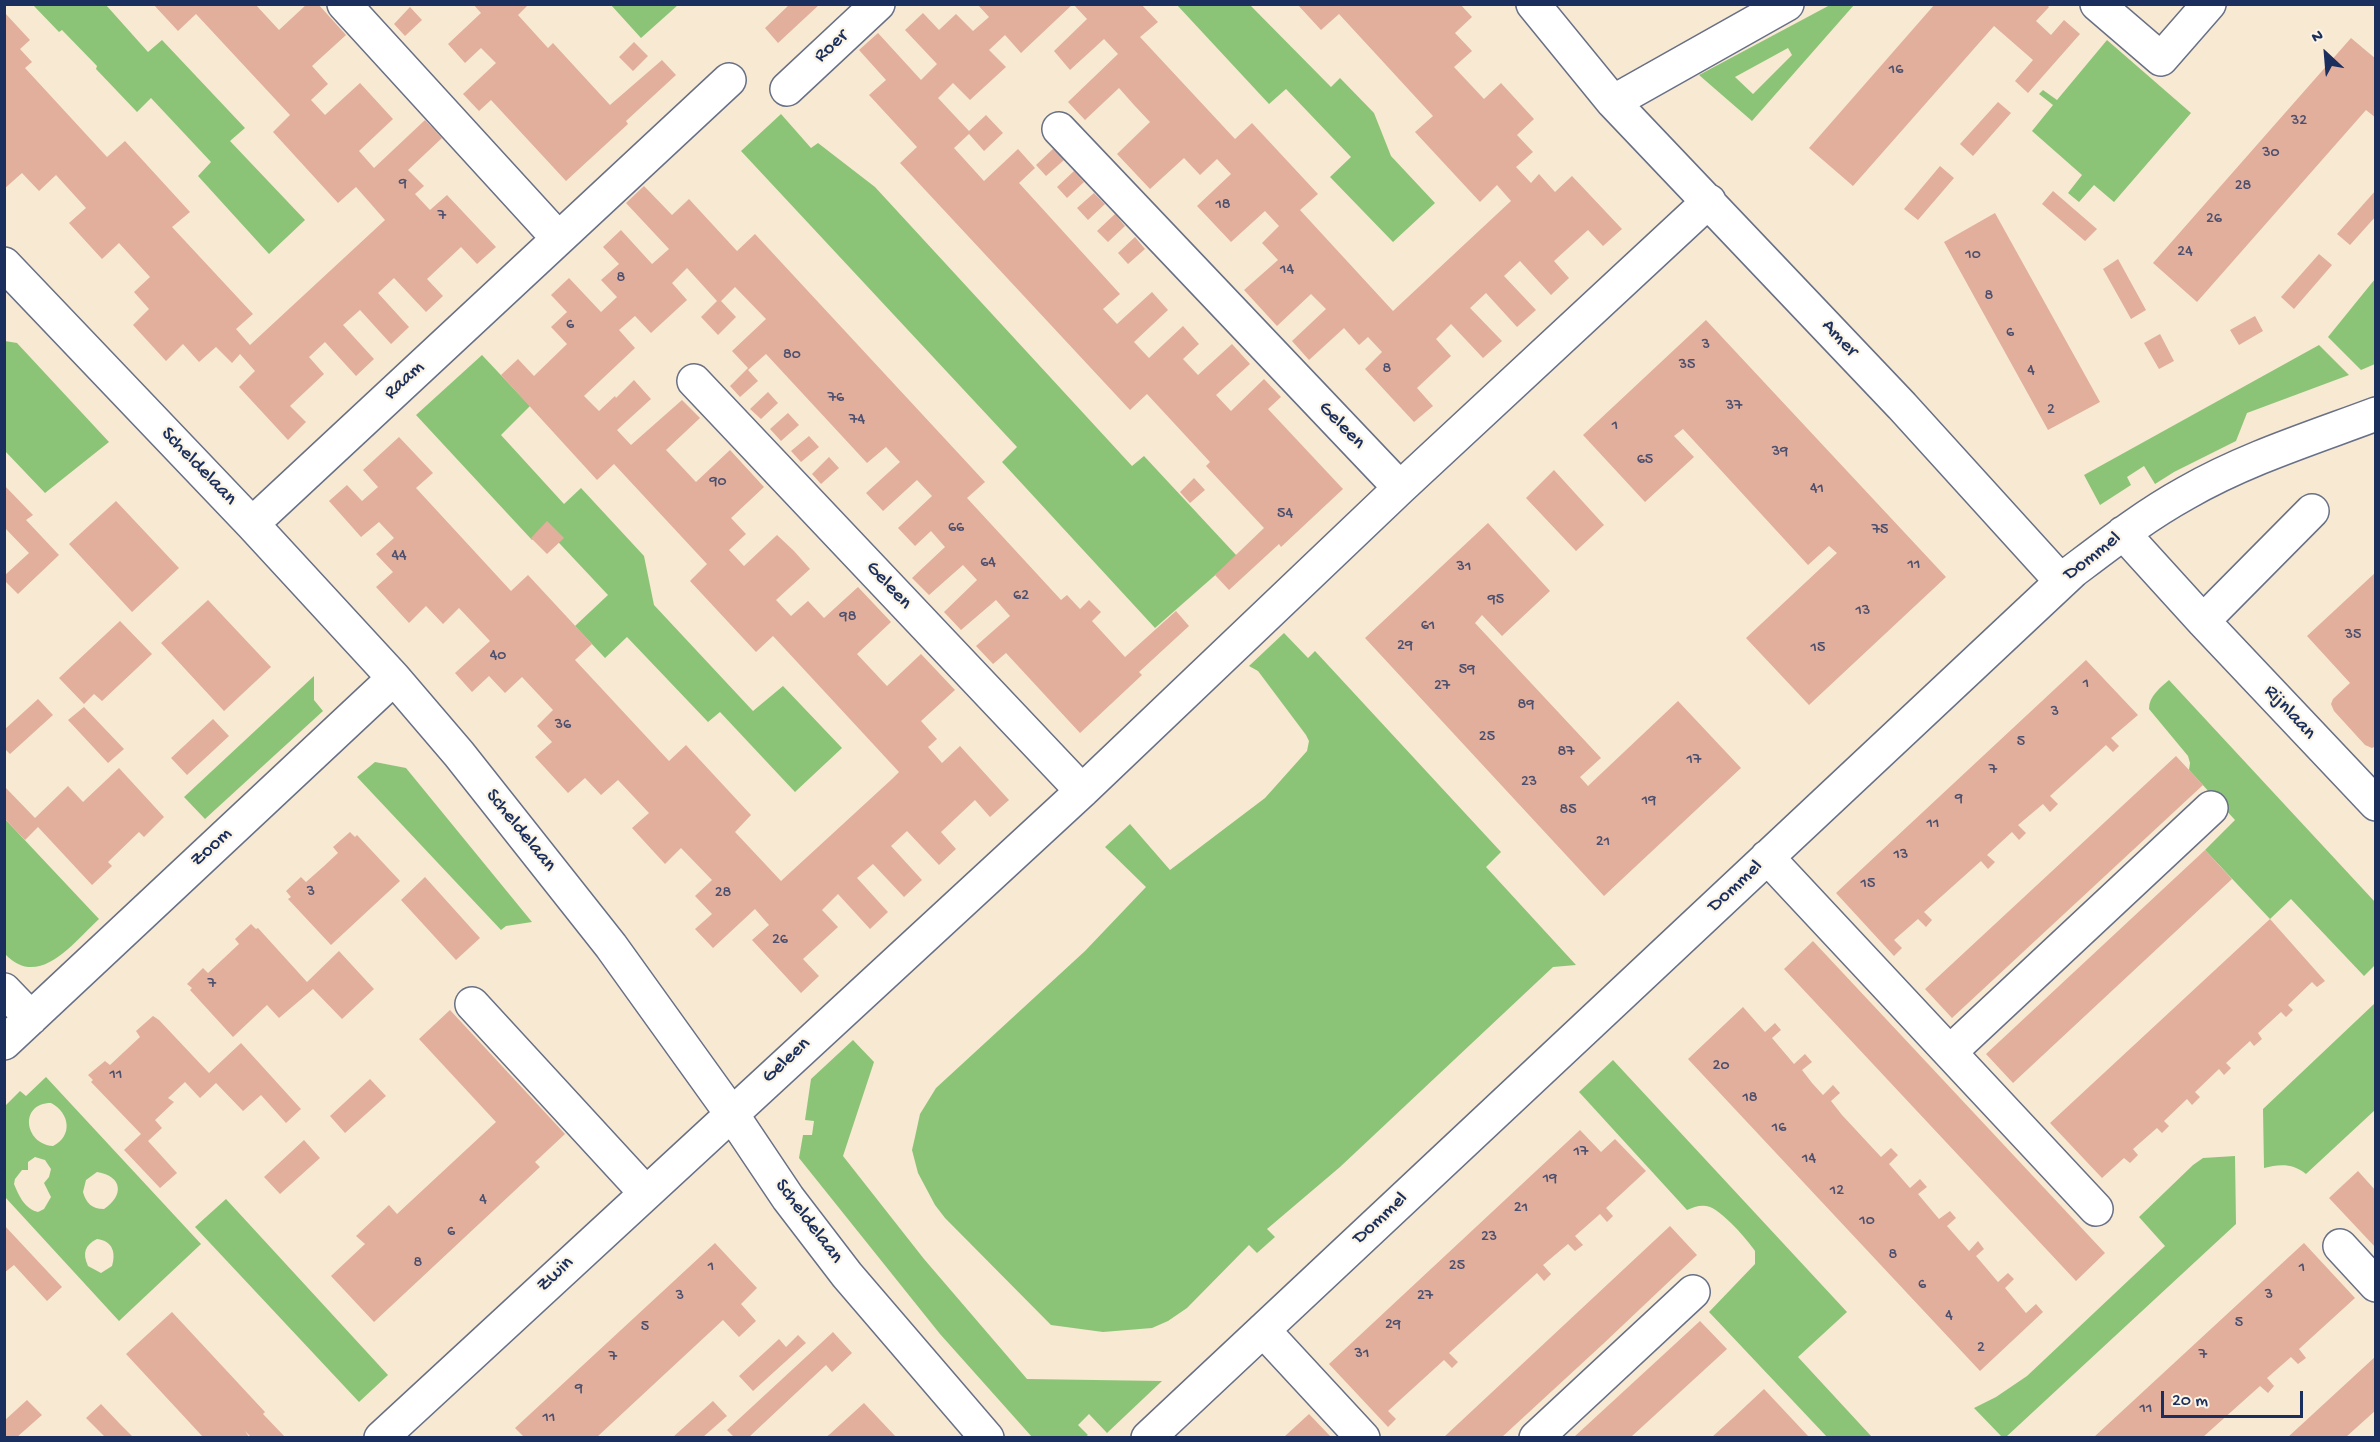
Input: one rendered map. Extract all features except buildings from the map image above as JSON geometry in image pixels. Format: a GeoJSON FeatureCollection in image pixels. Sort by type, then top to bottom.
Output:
{"type":"FeatureCollection","features":[{"type":"Feature","properties":{"kind":"street"},"geometry":{"type":"LineString","coordinates":[[344,4],[558,238]]}},
{"type":"Feature","properties":{"kind":"street","name":"Roer"},"geometry":{"type":"LineString","coordinates":[[787,89],[878,4]]}},
{"type":"Feature","properties":{"kind":"street","name":"Amer"},"geometry":{"type":"LineString","coordinates":[[1533,4],[1613,102],[1902,406],[2061,581]]}},
{"type":"Feature","properties":{"kind":"street"},"geometry":{"type":"LineString","coordinates":[[1613,102],[1787,4]]}},
{"type":"Feature","properties":{"kind":"street"},"geometry":{"type":"LineString","coordinates":[[2097,4],[2161,59],[2209,4]]}},
{"type":"Feature","properties":{"kind":"street","name":"Raam"},"geometry":{"type":"LineString","coordinates":[[252,524],[729,80]]}},
{"type":"Feature","properties":{"kind":"street","name":"Geleen"},"geometry":{"type":"LineString","coordinates":[[1059,129],[1400,488]]}},
{"type":"Feature","properties":{"kind":"street","name":"Geleen"},"geometry":{"type":"LineString","coordinates":[[731,1113],[1082,790],[1400,488],[1709,201]]}},
{"type":"Feature","properties":{"kind":"street","name":"Scheldelaan"},"geometry":{"type":"LineString","coordinates":[[5,265],[252,524],[394,678],[466,763],[603,936],[731,1113],[788,1198],[848,1275],[987,1437]]}},
{"type":"Feature","properties":{"kind":"street","name":"Geleen"},"geometry":{"type":"LineString","coordinates":[[694,381],[1082,790]]}},
{"type":"Feature","properties":{"kind":"street","name":"Dommel"},"geometry":{"type":"LineString","coordinates":[[1148,1437],[2061,581],[2123,533],[2187,493],[2255,460],[2376,414]]}},
{"type":"Feature","properties":{"kind":"street"},"geometry":{"type":"LineString","coordinates":[[2203,621],[2312,512]]}},
{"type":"Feature","properties":{"kind":"street","name":"Rijnlaan"},"geometry":{"type":"LineString","coordinates":[[2123,533],[2376,804]]}},
{"type":"Feature","properties":{"kind":"street","name":"Zoom"},"geometry":{"type":"LineString","coordinates":[[4,1043],[394,678]]}},
{"type":"Feature","properties":{"kind":"street"},"geometry":{"type":"LineString","coordinates":[[1950,1052],[2211,808]]}},
{"type":"Feature","properties":{"kind":"street"},"geometry":{"type":"LineString","coordinates":[[1767,857],[2096,1209]]}},
{"type":"Feature","properties":{"kind":"street"},"geometry":{"type":"LineString","coordinates":[[4,990],[31,1018]]}},
{"type":"Feature","properties":{"kind":"street"},"geometry":{"type":"LineString","coordinates":[[472,1004],[645,1192]]}},
{"type":"Feature","properties":{"kind":"street","name":"Zwin"},"geometry":{"type":"LineString","coordinates":[[381,1437],[731,1113]]}},
{"type":"Feature","properties":{"kind":"street"},"geometry":{"type":"LineString","coordinates":[[2340,1246],[2376,1285]]}},
{"type":"Feature","properties":{"kind":"street"},"geometry":{"type":"LineString","coordinates":[[1536,1437],[1693,1292]]}},
{"type":"Feature","properties":{"kind":"street"},"geometry":{"type":"LineString","coordinates":[[1263,1330],[1363,1437]]}},
{"type":"Feature","properties":{"kind":"green space"},"geometry":{"type":"Polygon","coordinates":[[[33,5],[106,5],[148,52],[162,40],[245,128],[230,141],[305,220],[269,254],[198,176],[211,162],[151,98],[137,112],[96,69],[97,66],[62,30],[59,32],[33,5]]]}},
{"type":"Feature","properties":{"kind":"green space"},"geometry":{"type":"Polygon","coordinates":[[[611,5],[678,5],[641,38],[611,5]]]}},
{"type":"Feature","properties":{"kind":"green space"},"geometry":{"type":"Polygon","coordinates":[[[1177,5],[1250,5],[1331,87],[1340,78],[1374,113],[1391,156],[1435,203],[1393,242],[1330,177],[1351,157],[1286,89],[1269,104],[1177,5]]]}},
{"type":"Feature","properties":{"kind":"green space"},"geometry":{"type":"Polygon","coordinates":[[[1830,5],[1854,5],[1752,121],[1699,75],[1830,5]],[[1788,48],[1735,77],[1753,94],[1792,55],[1788,48]]]}},
{"type":"Feature","properties":{"kind":"green space"},"geometry":{"type":"Polygon","coordinates":[[[2107,40],[2191,113],[2114,202],[2094,185],[2079,202],[2068,193],[2082,175],[2032,131],[2053,105],[2039,94],[2043,90],[2057,100],[2107,40]]]}},
{"type":"Feature","properties":{"kind":"green space"},"geometry":{"type":"Polygon","coordinates":[[[781,114],[811,148],[818,143],[875,187],[1132,466],[1144,456],[1237,556],[1155,628],[1002,462],[1017,447],[741,151],[781,114]]]}},
{"type":"Feature","properties":{"kind":"green space"},"geometry":{"type":"Polygon","coordinates":[[[2375,279],[2375,364],[2361,370],[2328,337],[2375,279]]]}},
{"type":"Feature","properties":{"kind":"green space"},"geometry":{"type":"Polygon","coordinates":[[[5,341],[17,343],[109,442],[45,493],[5,451],[5,341]]]}},
{"type":"Feature","properties":{"kind":"green space"},"geometry":{"type":"Polygon","coordinates":[[[2319,345],[2349,375],[2247,413],[2236,441],[2155,484],[2144,466],[2127,477],[2131,485],[2100,505],[2084,475],[2319,345]]]}},
{"type":"Feature","properties":{"kind":"green space"},"geometry":{"type":"Polygon","coordinates":[[[482,355],[530,406],[501,435],[564,504],[581,488],[644,556],[654,605],[753,711],[783,686],[842,748],[795,792],[720,712],[708,722],[627,637],[605,658],[575,626],[608,595],[545,528],[532,540],[416,415],[482,355]]]}},
{"type":"Feature","properties":{"kind":"green space"},"geometry":{"type":"Polygon","coordinates":[[[1284,633],[1308,658],[1315,651],[1501,852],[1486,867],[1576,965],[1553,967],[1340,1167],[1267,1229],[1275,1237],[1257,1253],[1249,1245],[1187,1308],[1168,1321],[1152,1328],[1103,1332],[1051,1325],[945,1218],[935,1205],[918,1173],[912,1150],[920,1114],[936,1088],[1085,951],[1146,887],[1105,847],[1130,824],[1170,870],[1265,798],[1307,751],[1309,741],[1306,735],[1258,671],[1249,666],[1284,633]]]}},
{"type":"Feature","properties":{"kind":"green space"},"geometry":{"type":"Polygon","coordinates":[[[314,676],[314,700],[323,711],[205,819],[184,797],[314,676]]]}},
{"type":"Feature","properties":{"kind":"green space"},"geometry":{"type":"Polygon","coordinates":[[[2169,680],[2375,902],[2375,965],[2364,976],[2291,899],[2270,919],[2205,850],[2235,820],[2189,770],[2188,756],[2149,709],[2153,696],[2169,680]]]}},
{"type":"Feature","properties":{"kind":"green space"},"geometry":{"type":"Polygon","coordinates":[[[375,762],[406,768],[532,922],[506,926],[501,930],[357,777],[375,762]]]}},
{"type":"Feature","properties":{"kind":"green space"},"geometry":{"type":"Polygon","coordinates":[[[4,818],[99,919],[67,950],[43,965],[30,967],[18,964],[5,954],[4,818]]]}},
{"type":"Feature","properties":{"kind":"green space"},"geometry":{"type":"Polygon","coordinates":[[[2375,1003],[2375,1110],[2306,1174],[2286,1165],[2264,1168],[2263,1109],[2375,1003]]]}},
{"type":"Feature","properties":{"kind":"green space"},"geometry":{"type":"Polygon","coordinates":[[[853,1040],[874,1062],[843,1156],[924,1259],[1027,1379],[1162,1381],[1107,1433],[1089,1414],[1078,1425],[1088,1435],[1085,1437],[1032,1437],[940,1334],[799,1158],[803,1135],[812,1135],[814,1121],[805,1120],[811,1079],[853,1040]]]}},
{"type":"Feature","properties":{"kind":"green space"},"geometry":{"type":"Polygon","coordinates":[[[1613,1060],[1847,1312],[1798,1357],[1870,1437],[1827,1437],[1709,1312],[1755,1264],[1755,1251],[1735,1227],[1716,1210],[1704,1206],[1687,1210],[1579,1092],[1613,1060]]]}},
{"type":"Feature","properties":{"kind":"green space"},"geometry":{"type":"Polygon","coordinates":[[[46,1077],[201,1244],[119,1321],[5,1197],[5,1106],[20,1091],[26,1096],[46,1077]],[[51,1103],[34,1109],[30,1116],[31,1132],[43,1144],[53,1146],[64,1136],[67,1124],[57,1107],[51,1103]],[[35,1157],[28,1162],[28,1170],[22,1170],[14,1184],[26,1205],[38,1212],[44,1209],[51,1197],[44,1183],[51,1169],[45,1160],[35,1157]],[[97,1172],[86,1180],[83,1192],[93,1207],[104,1209],[111,1204],[118,1187],[112,1178],[97,1172]],[[102,1240],[93,1241],[87,1247],[86,1261],[88,1266],[101,1273],[112,1266],[114,1257],[112,1248],[102,1240]]]}},
{"type":"Feature","properties":{"kind":"green space"},"geometry":{"type":"Polygon","coordinates":[[[2235,1156],[2236,1224],[2006,1437],[2002,1437],[1974,1408],[1996,1397],[2027,1376],[2165,1246],[2139,1217],[2203,1158],[2235,1156]]]}},
{"type":"Feature","properties":{"kind":"green space"},"geometry":{"type":"Polygon","coordinates":[[[226,1199],[388,1375],[359,1402],[195,1227],[226,1199]]]}}]}
